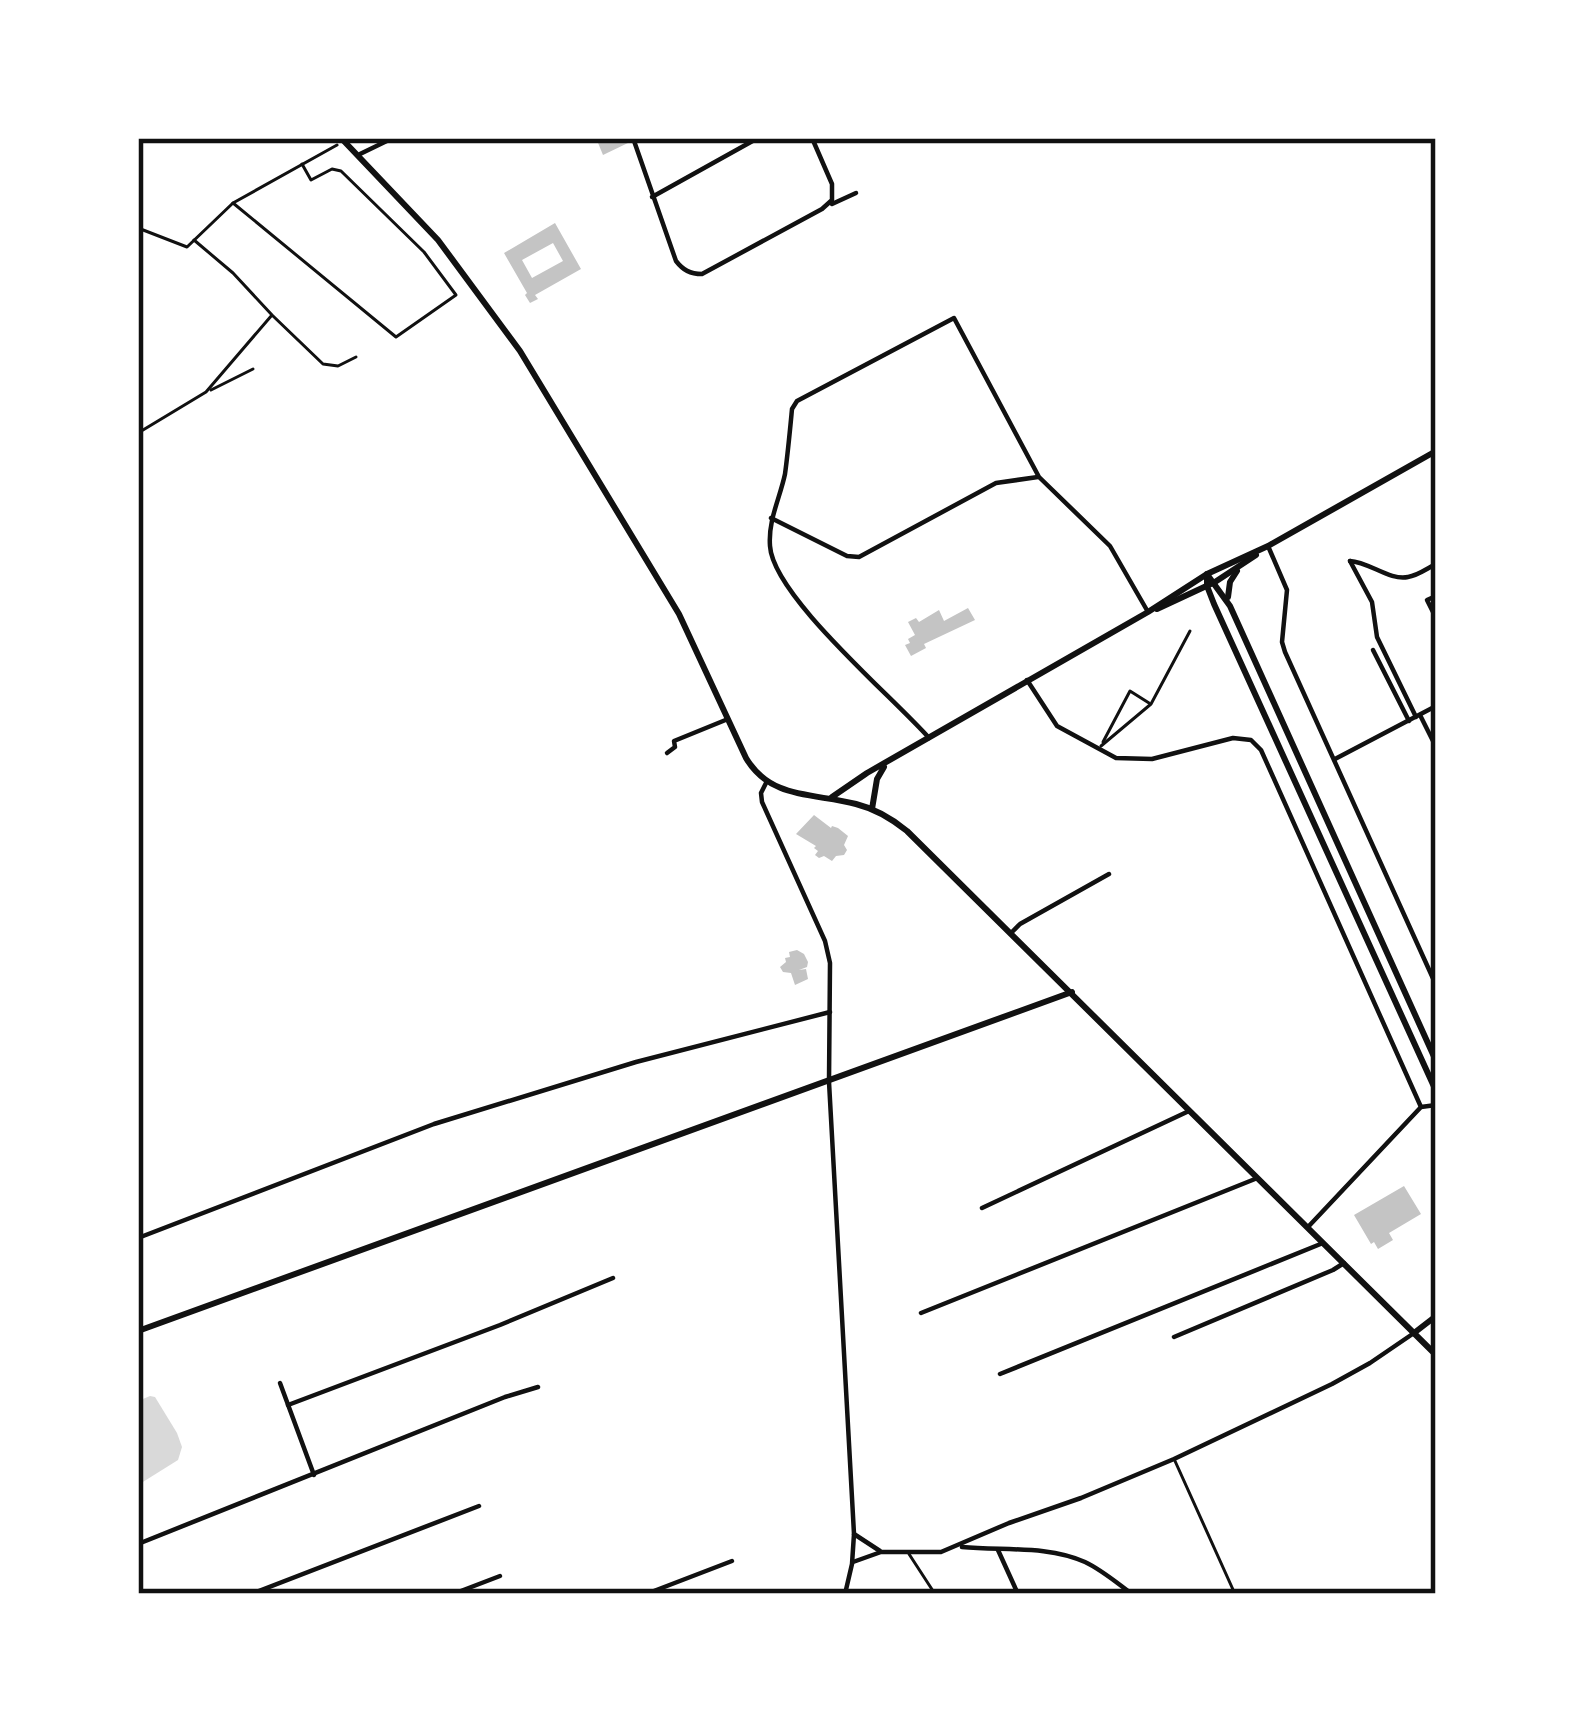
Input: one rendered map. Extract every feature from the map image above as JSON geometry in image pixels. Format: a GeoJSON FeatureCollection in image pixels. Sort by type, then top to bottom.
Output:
{"type":"FeatureCollection","features":[{"type":"Feature","properties":{"kind":"street"},"geometry":{"type":"LineString","coordinates":[[357,156],[377,141],[393,138]]}},
{"type":"Feature","properties":{"kind":"street"},"geometry":{"type":"LineString","coordinates":[[633,138],[676,261],[696,274],[856,193]]}},
{"type":"Feature","properties":{"kind":"street"},"geometry":{"type":"LineString","coordinates":[[652,197],[758,138]]}},
{"type":"Feature","properties":{"kind":"street"},"geometry":{"type":"LineString","coordinates":[[812,138],[834,191],[822,209]]}},
{"type":"Feature","properties":{"kind":"street"},"geometry":{"type":"LineString","coordinates":[[339,141],[438,240],[520,351],[679,614],[750,765],[766,782],[784,790],[872,808],[907,831],[1436,1355]]}},
{"type":"Feature","properties":{"kind":"street"},"geometry":{"type":"LineString","coordinates":[[929,738],[802,606],[771,558],[772,518],[797,401],[954,318],[1039,477],[1110,546],[1148,612]]}},
{"type":"Feature","properties":{"kind":"street"},"geometry":{"type":"LineString","coordinates":[[829,799],[1207,574],[1268,546],[1436,451]]}},
{"type":"Feature","properties":{"kind":"street"},"geometry":{"type":"LineString","coordinates":[[772,518],[847,556],[859,557],[996,483],[1039,477]]}},
{"type":"Feature","properties":{"kind":"street"},"geometry":{"type":"LineString","coordinates":[[1148,612],[1211,584],[1268,546]]}},
{"type":"Feature","properties":{"kind":"street"},"geometry":{"type":"LineString","coordinates":[[1268,546],[1287,590],[1283,647],[1436,985]]}},
{"type":"Feature","properties":{"kind":"street"},"geometry":{"type":"LineString","coordinates":[[1415,718],[1377,637],[1372,602],[1350,560],[1402,578],[1436,564]]}},
{"type":"Feature","properties":{"kind":"street"},"geometry":{"type":"LineString","coordinates":[[1228,601],[1238,568]]}},
{"type":"Feature","properties":{"kind":"street"},"geometry":{"type":"LineString","coordinates":[[1207,574],[1214,604],[1436,1091]]}},
{"type":"Feature","properties":{"kind":"street"},"geometry":{"type":"LineString","coordinates":[[1211,584],[1228,601],[1436,1061]]}},
{"type":"Feature","properties":{"kind":"street"},"geometry":{"type":"LineString","coordinates":[[1192,593],[1205,595],[1214,604]]}},
{"type":"Feature","properties":{"kind":"street"},"geometry":{"type":"LineString","coordinates":[[1436,596],[1427,600],[1436,618]]}},
{"type":"Feature","properties":{"kind":"street"},"geometry":{"type":"LineString","coordinates":[[1373,650],[1436,747]]}},
{"type":"Feature","properties":{"kind":"street"},"geometry":{"type":"LineString","coordinates":[[1027,680],[1057,726],[1116,758],[1152,759],[1234,738],[1251,740],[1261,750],[1421,1107]]}},
{"type":"Feature","properties":{"kind":"street"},"geometry":{"type":"LineString","coordinates":[[1334,760],[1436,706]]}},
{"type":"Feature","properties":{"kind":"street"},"geometry":{"type":"LineString","coordinates":[[667,753],[675,747],[674,741],[728,719]]}},
{"type":"Feature","properties":{"kind":"street"},"geometry":{"type":"LineString","coordinates":[[872,808],[879,774],[887,763]]}},
{"type":"Feature","properties":{"kind":"street"},"geometry":{"type":"LineString","coordinates":[[766,782],[762,802],[825,940],[830,963],[829,1082],[854,1534],[845,1594]]}},
{"type":"Feature","properties":{"kind":"street"},"geometry":{"type":"LineString","coordinates":[[850,802],[852,786]]}},
{"type":"Feature","properties":{"kind":"street"},"geometry":{"type":"LineString","coordinates":[[1011,933],[1108,874]]}},
{"type":"Feature","properties":{"kind":"street"},"geometry":{"type":"LineString","coordinates":[[138,1331],[1072,992]]}},
{"type":"Feature","properties":{"kind":"street"},"geometry":{"type":"LineString","coordinates":[[138,1238],[434,1124],[678,1050],[830,1012]]}},
{"type":"Feature","properties":{"kind":"street"},"geometry":{"type":"LineString","coordinates":[[1308,1227],[1421,1107],[1436,1105]]}},
{"type":"Feature","properties":{"kind":"street"},"geometry":{"type":"LineString","coordinates":[[982,1208],[1190,1110]]}},
{"type":"Feature","properties":{"kind":"street"},"geometry":{"type":"LineString","coordinates":[[921,1313],[1258,1178]]}},
{"type":"Feature","properties":{"kind":"street"},"geometry":{"type":"LineString","coordinates":[[1000,1374],[1324,1242]]}},
{"type":"Feature","properties":{"kind":"street"},"geometry":{"type":"LineString","coordinates":[[1174,1337],[1344,1263]]}},
{"type":"Feature","properties":{"kind":"street"},"geometry":{"type":"LineString","coordinates":[[288,1405],[613,1278]]}},
{"type":"Feature","properties":{"kind":"street"},"geometry":{"type":"LineString","coordinates":[[852,1562],[880,1552],[941,1552],[1174,1460],[1370,1364],[1436,1316]]}},
{"type":"Feature","properties":{"kind":"street"},"geometry":{"type":"LineString","coordinates":[[280,1383],[314,1475]]}},
{"type":"Feature","properties":{"kind":"street"},"geometry":{"type":"LineString","coordinates":[[138,1544],[538,1387]]}},
{"type":"Feature","properties":{"kind":"street"},"geometry":{"type":"LineString","coordinates":[[251,1594],[479,1506]]}},
{"type":"Feature","properties":{"kind":"street"},"geometry":{"type":"LineString","coordinates":[[854,1534],[880,1552]]}},
{"type":"Feature","properties":{"kind":"street"},"geometry":{"type":"LineString","coordinates":[[956,1546],[1072,1557],[1099,1569],[1132,1594]]}},
{"type":"Feature","properties":{"kind":"street"},"geometry":{"type":"LineString","coordinates":[[998,1549],[1018,1594]]}},
{"type":"Feature","properties":{"kind":"street"},"geometry":{"type":"LineString","coordinates":[[646,1594],[732,1562]]}},
{"type":"Feature","properties":{"kind":"street"},"geometry":{"type":"LineString","coordinates":[[453,1594],[500,1576]]}},
{"type":"Feature","properties":{"kind":"lane"},"geometry":{"type":"LineString","coordinates":[[138,228],[187,247],[233,202],[339,141]]}},
{"type":"Feature","properties":{"kind":"lane"},"geometry":{"type":"LineString","coordinates":[[233,202],[396,337],[456,295],[424,252],[341,171],[332,169],[311,180],[302,164]]}},
{"type":"Feature","properties":{"kind":"lane"},"geometry":{"type":"LineString","coordinates":[[194,240],[323,364],[338,366],[356,358]]}},
{"type":"Feature","properties":{"kind":"lane"},"geometry":{"type":"LineString","coordinates":[[206,392],[272,315]]}},
{"type":"Feature","properties":{"kind":"lane"},"geometry":{"type":"LineString","coordinates":[[226,368],[235,379]]}},
{"type":"Feature","properties":{"kind":"lane"},"geometry":{"type":"LineString","coordinates":[[138,433],[253,370]]}},
{"type":"Feature","properties":{"kind":"lane"},"geometry":{"type":"LineString","coordinates":[[1100,748],[1151,704],[1190,631]]}},
{"type":"Feature","properties":{"kind":"lane"},"geometry":{"type":"LineString","coordinates":[[1100,748],[1130,691],[1151,704]]}},
{"type":"Feature","properties":{"kind":"lane"},"geometry":{"type":"LineString","coordinates":[[1174,1460],[1235,1594]]}},
{"type":"Feature","properties":{"kind":"lane"},"geometry":{"type":"LineString","coordinates":[[908,1553],[935,1594]]}},
{"type":"Feature","properties":{"kind":"shaded area"},"geometry":{"type":"Polygon","coordinates":[[[155,1397],[182,1447],[178,1460],[138,1485],[138,1401],[155,1397]]]}},
{"type":"Feature","properties":{"kind":"building"},"geometry":{"type":"Polygon","coordinates":[[[596,138],[628,138],[630,142],[603,155],[596,138]]]}},
{"type":"Feature","properties":{"kind":"building"},"geometry":{"type":"Polygon","coordinates":[[[555,223],[581,269],[535,295],[538,299],[530,303],[504,253],[555,223]],[[553,243],[522,260],[532,278],[563,261],[553,243]]]}},
{"type":"Feature","properties":{"kind":"building"},"geometry":{"type":"Polygon","coordinates":[[[968,608],[975,620],[924,644],[926,648],[911,656],[905,645],[915,635],[908,622],[916,618],[919,622],[939,610],[944,621],[968,608]]]}},
{"type":"Feature","properties":{"kind":"building"},"geometry":{"type":"Polygon","coordinates":[[[814,815],[848,836],[844,855],[832,861],[819,858],[816,846],[796,834],[814,815]]]}},
{"type":"Feature","properties":{"kind":"building"},"geometry":{"type":"Polygon","coordinates":[[[797,950],[808,962],[799,970],[806,969],[808,979],[795,985],[791,973],[780,967],[789,952],[797,950]]]}},
{"type":"Feature","properties":{"kind":"building"},"geometry":{"type":"Polygon","coordinates":[[[1404,1186],[1421,1214],[1389,1233],[1393,1240],[1378,1249],[1354,1215],[1404,1186]]]}}]}
